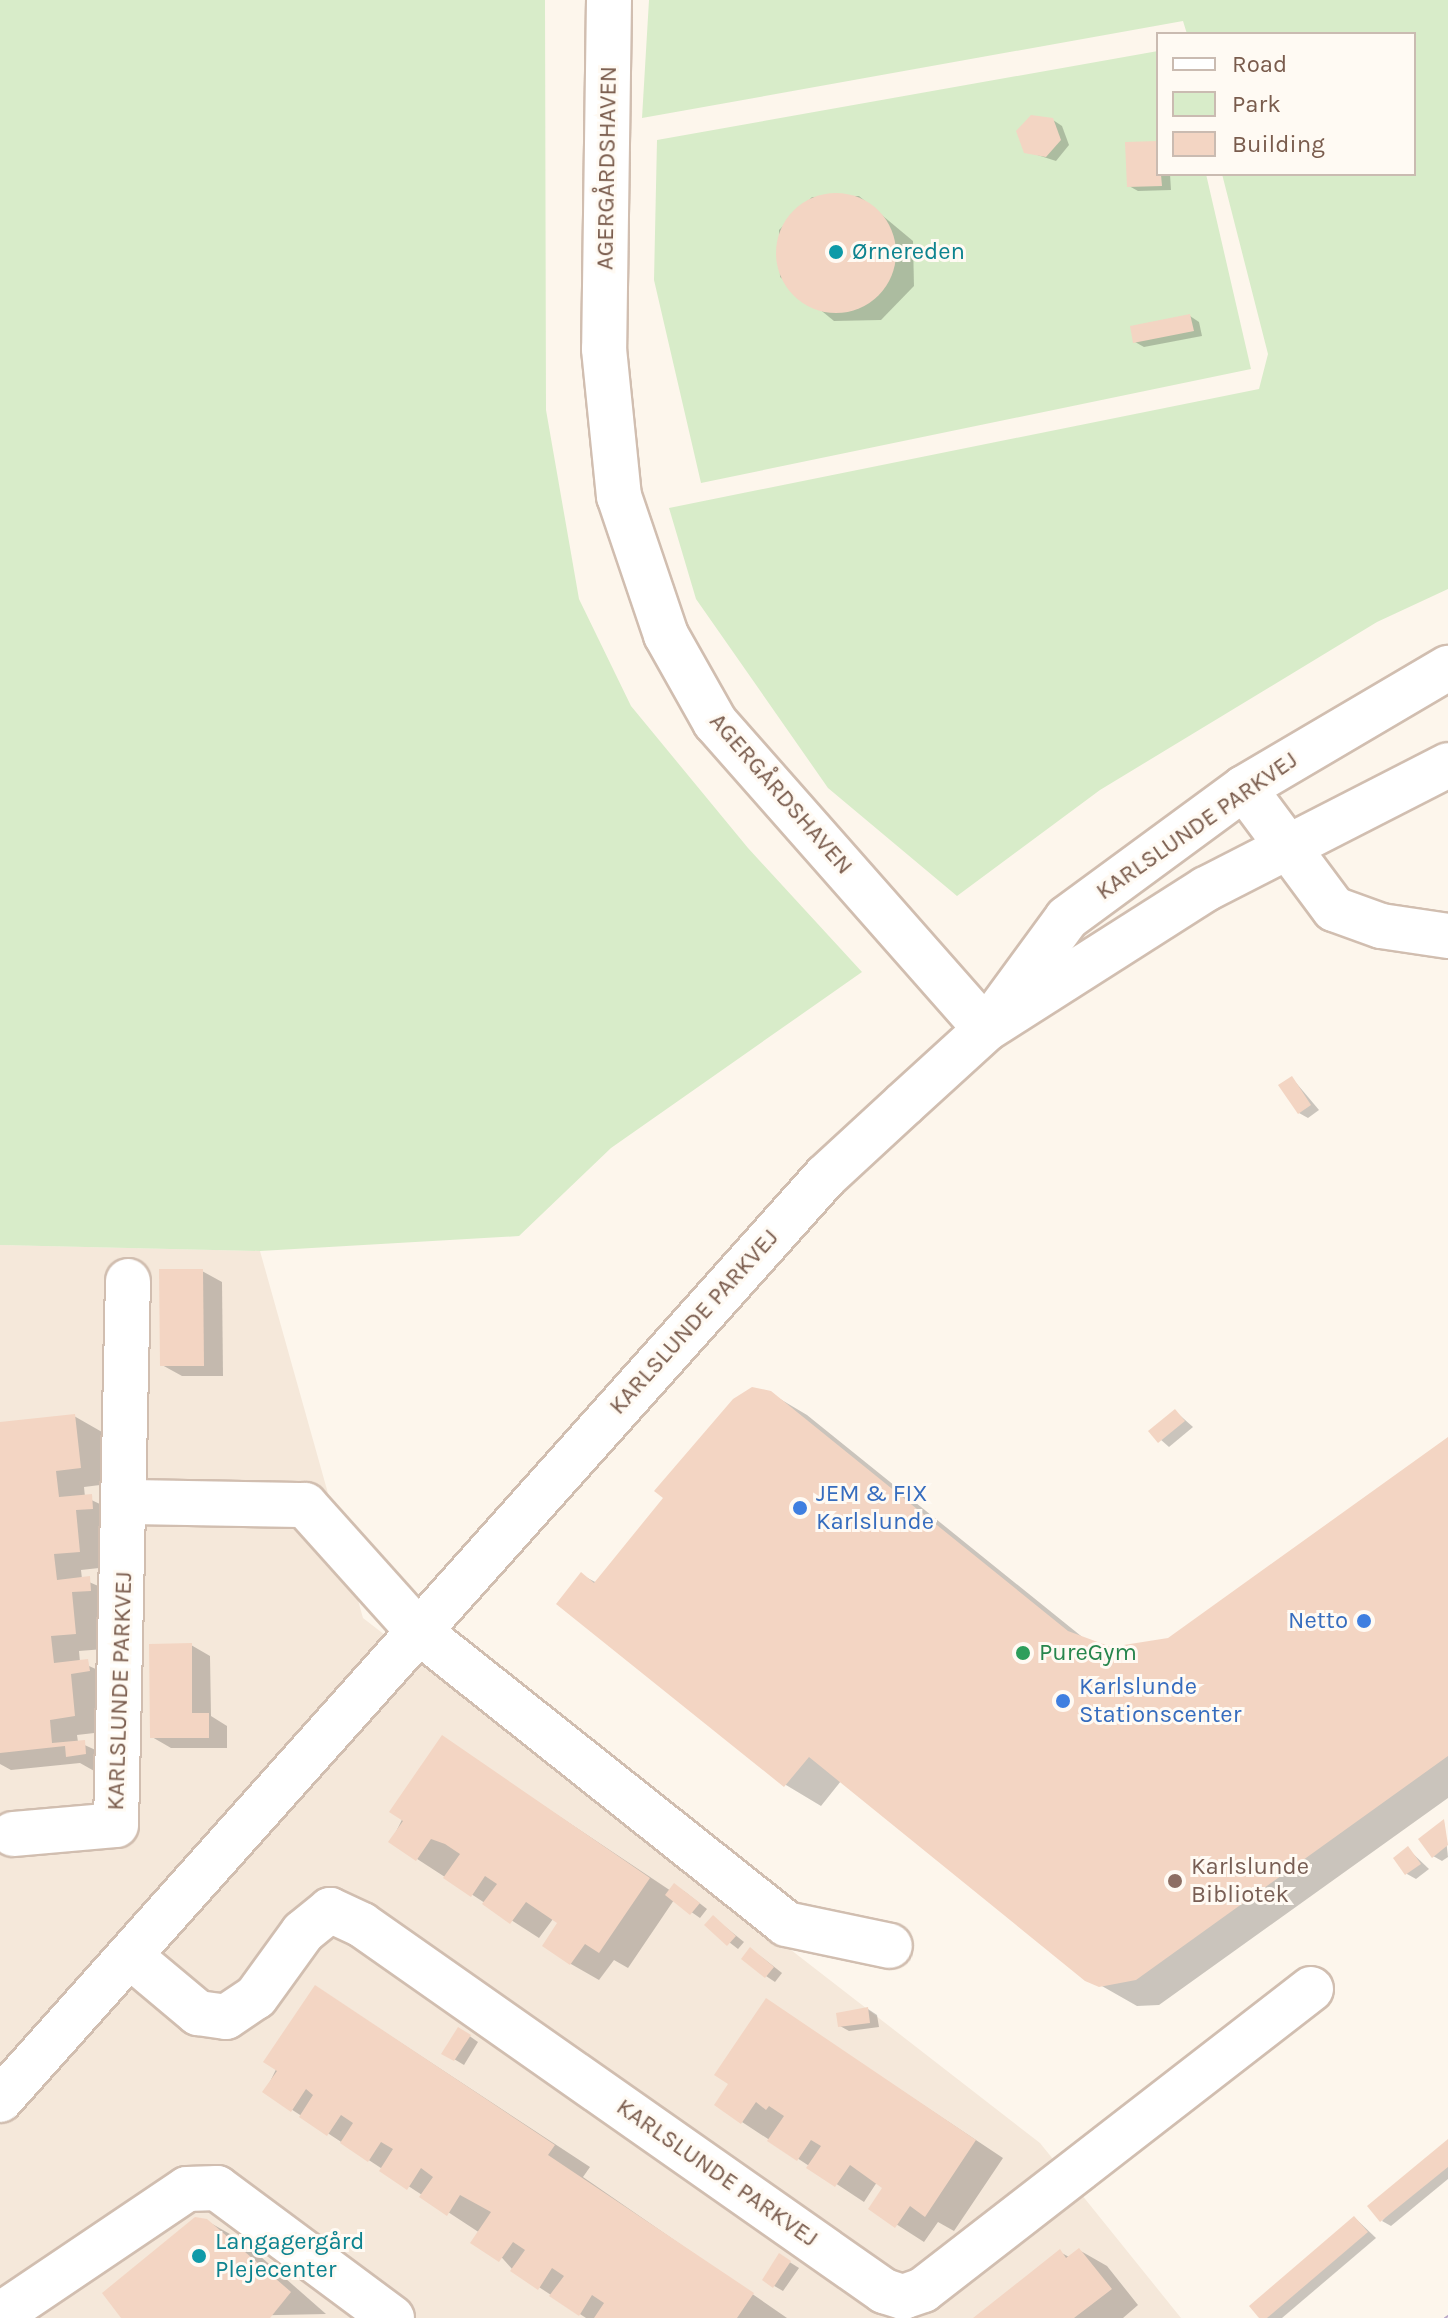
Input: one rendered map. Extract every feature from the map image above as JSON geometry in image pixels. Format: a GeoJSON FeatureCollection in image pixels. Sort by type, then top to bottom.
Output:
{"type":"FeatureCollection","features":[{"type":"Feature","properties":{"kind":"street","name":"AGERGÅRDSHAVEN"},"geometry":{"type":"LineString","coordinates":[[609,0],[604,349],[619,496],[666,635],[715,722],[986,1029]]}},
{"type":"Feature","properties":{"kind":"street","name":"KARLSLUNDE PARKVEJ"},"geometry":{"type":"LineString","coordinates":[[986,1029],[1067,918],[1244,788],[1448,668]]}},
{"type":"Feature","properties":{"kind":"street","name":"KARLSLUNDE PARKVEJ"},"geometry":{"type":"LineString","coordinates":[[0,2100],[826,1176],[986,1029],[1286,845],[1448,765]]}},
{"type":"Feature","properties":{"kind":"street"},"geometry":{"type":"LineString","coordinates":[[1244,788],[1334,909],[1381,926],[1448,936]]}},
{"type":"Feature","properties":{"kind":"street","name":"KARLSLUNDE PARKVEJ"},"geometry":{"type":"LineString","coordinates":[[13,1834],[116,1825],[126,1502],[128,1281]]}},
{"type":"Feature","properties":{"kind":"street"},"geometry":{"type":"LineString","coordinates":[[126,1502],[305,1505],[417,1630],[786,1924],[890,1946]]}},
{"type":"Feature","properties":{"kind":"street","name":"KARLSLUNDE PARKVEJ"},"geometry":{"type":"LineString","coordinates":[[130,1956],[198,2013],[226,2017],[256,1997],[303,1932],[330,1910],[362,1925],[884,2291],[903,2297],[923,2290],[1311,1989]]}},
{"type":"Feature","properties":{"kind":"street"},"geometry":{"type":"LineString","coordinates":[[8,2308],[187,2189],[217,2188],[392,2318]]}},
{"type":"Feature","properties":{"kind":"shaded area"},"geometry":{"type":"Polygon","coordinates":[[[0,1245],[260,1251],[363,1618],[1040,2143],[1181,2318],[0,2318],[0,1245]]]}},
{"type":"Feature","properties":{"kind":"green space"},"geometry":{"type":"Polygon","coordinates":[[[0,0],[545,0],[546,410],[579,599],[631,706],[748,848],[862,972],[611,1148],[519,1236],[260,1251],[0,1245],[0,0]]]}},
{"type":"Feature","properties":{"kind":"green space"},"geometry":{"type":"Polygon","coordinates":[[[649,0],[1448,0],[1448,589],[1377,622],[1100,790],[957,896],[828,788],[696,599],[669,508],[1259,389],[1268,354],[1223,176],[1416,176],[1416,32],[1186,32],[1183,21],[642,118],[649,0]]]}},
{"type":"Feature","properties":{"kind":"green space"},"geometry":{"type":"Polygon","coordinates":[[[1156,51],[1156,176],[1206,176],[1251,369],[701,483],[654,280],[657,140],[1156,51]]]}},
{"type":"Feature","properties":{"kind":"building"},"geometry":{"type":"Polygon","coordinates":[[[1031,115],[1053,118],[1061,140],[1046,157],[1024,153],[1016,131],[1031,115]]]}},
{"type":"Feature","properties":{"kind":"building"},"geometry":{"type":"Polygon","coordinates":[[[1156,141],[1156,176],[1161,176],[1162,186],[1127,187],[1125,142],[1156,141]]]}},
{"type":"Feature","properties":{"kind":"building","name":"Ørnereden"},"geometry":{"type":"Polygon","coordinates":[[[836,193],[859,198],[878,211],[891,230],[896,253],[891,276],[878,295],[859,308],[836,313],[813,308],[794,295],[781,276],[776,253],[781,230],[794,211],[813,198],[836,193]]]}},
{"type":"Feature","properties":{"kind":"building"},"geometry":{"type":"Polygon","coordinates":[[[1190,314],[1194,331],[1133,343],[1130,326],[1190,314]]]}},
{"type":"Feature","properties":{"kind":"building"},"geometry":{"type":"Polygon","coordinates":[[[1292,1076],[1311,1105],[1298,1114],[1278,1085],[1292,1076]]]}},
{"type":"Feature","properties":{"kind":"building"},"geometry":{"type":"Polygon","coordinates":[[[159,1269],[203,1269],[204,1366],[160,1366],[159,1269]]]}},
{"type":"Feature","properties":{"kind":"building","name":"Karlslunde Stationscenter"},"geometry":{"type":"Polygon","coordinates":[[[752,1387],[771,1391],[1068,1631],[1111,1647],[1168,1638],[1448,1437],[1448,1756],[1136,1980],[1099,1987],[1085,1981],[809,1757],[784,1787],[556,1604],[581,1572],[594,1583],[663,1498],[654,1491],[733,1399],[752,1387]]]}},
{"type":"Feature","properties":{"kind":"building"},"geometry":{"type":"Polygon","coordinates":[[[1175,1409],[1185,1421],[1158,1443],[1148,1431],[1175,1409]]]}},
{"type":"Feature","properties":{"kind":"building"},"geometry":{"type":"Polygon","coordinates":[[[75,1414],[81,1468],[56,1471],[59,1497],[92,1494],[93,1509],[76,1510],[80,1552],[54,1554],[57,1580],[90,1576],[91,1591],[72,1592],[76,1634],[51,1636],[54,1663],[88,1659],[90,1671],[71,1674],[75,1716],[50,1720],[52,1743],[85,1740],[86,1754],[66,1757],[65,1746],[0,1753],[0,1422],[75,1414]]]}},
{"type":"Feature","properties":{"kind":"building"},"geometry":{"type":"Polygon","coordinates":[[[192,1643],[192,1713],[209,1713],[209,1738],[150,1738],[149,1644],[192,1643]]]}},
{"type":"Feature","properties":{"kind":"building"},"geometry":{"type":"Polygon","coordinates":[[[442,1735],[650,1878],[599,1953],[585,1944],[570,1965],[542,1946],[557,1923],[526,1902],[510,1924],[482,1904],[497,1884],[485,1876],[471,1897],[443,1878],[460,1854],[445,1844],[431,1839],[416,1861],[388,1842],[403,1821],[389,1812],[442,1735]]]}},
{"type":"Feature","properties":{"kind":"building"},"geometry":{"type":"Polygon","coordinates":[[[1444,1819],[1448,1845],[1432,1858],[1418,1839],[1444,1819]]]}},
{"type":"Feature","properties":{"kind":"building"},"geometry":{"type":"Polygon","coordinates":[[[1408,1846],[1421,1864],[1405,1875],[1393,1858],[1408,1846]]]}},
{"type":"Feature","properties":{"kind":"building"},"geometry":{"type":"Polygon","coordinates":[[[674,1883],[700,1903],[690,1915],[665,1895],[674,1883]]]}},
{"type":"Feature","properties":{"kind":"building"},"geometry":{"type":"Polygon","coordinates":[[[713,1915],[736,1936],[727,1946],[704,1925],[713,1915]]]}},
{"type":"Feature","properties":{"kind":"building"},"geometry":{"type":"Polygon","coordinates":[[[750,1947],[774,1967],[765,1978],[741,1959],[750,1947]]]}},
{"type":"Feature","properties":{"kind":"building"},"geometry":{"type":"Polygon","coordinates":[[[315,1985],[555,2145],[548,2155],[754,2293],[737,2318],[594,2318],[604,2303],[592,2295],[579,2316],[549,2296],[564,2276],[552,2268],[538,2290],[510,2271],[525,2250],[513,2242],[499,2262],[470,2243],[491,2212],[460,2195],[447,2216],[419,2197],[433,2177],[421,2168],[407,2190],[379,2171],[393,2149],[381,2142],[368,2162],[340,2143],[353,2123],[341,2115],[327,2136],[299,2117],[313,2095],[306,2089],[291,2112],[262,2092],[277,2071],[263,2062],[315,1985]]]}},
{"type":"Feature","properties":{"kind":"building"},"geometry":{"type":"Polygon","coordinates":[[[766,1998],[976,2140],[925,2217],[910,2206],[895,2228],[868,2209],[882,2188],[850,2165],[835,2187],[806,2168],[821,2146],[811,2140],[797,2161],[767,2141],[784,2116],[769,2106],[766,2110],[756,2102],[741,2124],[714,2105],[728,2084],[714,2075],[766,1998]]]}},
{"type":"Feature","properties":{"kind":"building"},"geometry":{"type":"Polygon","coordinates":[[[868,2007],[870,2023],[838,2027],[836,2013],[868,2007]]]}},
{"type":"Feature","properties":{"kind":"building"},"geometry":{"type":"Polygon","coordinates":[[[458,2027],[471,2035],[454,2061],[441,2054],[458,2027]]]}},
{"type":"Feature","properties":{"kind":"building"},"geometry":{"type":"Polygon","coordinates":[[[1448,2139],[1448,2167],[1380,2222],[1367,2206],[1448,2139]]]}},
{"type":"Feature","properties":{"kind":"building"},"geometry":{"type":"Polygon","coordinates":[[[1354,2216],[1368,2232],[1267,2318],[1259,2318],[1249,2306],[1354,2216]]]}},
{"type":"Feature","properties":{"kind":"building","name":"Langagergård Plejecenter"},"geometry":{"type":"Polygon","coordinates":[[[195,2217],[207,2219],[291,2292],[270,2318],[121,2318],[102,2293],[195,2217]]]}},
{"type":"Feature","properties":{"kind":"building"},"geometry":{"type":"Polygon","coordinates":[[[1079,2248],[1112,2289],[1074,2318],[973,2318],[1060,2249],[1066,2258],[1079,2248]]]}},
{"type":"Feature","properties":{"kind":"building"},"geometry":{"type":"Polygon","coordinates":[[[779,2253],[791,2261],[773,2288],[762,2280],[779,2253]]]}},
{"type":"Feature","properties":{"kind":"place","name":"Ørnereden"},"geometry":{"type":"Point","coordinates":[836,252]}},
{"type":"Feature","properties":{"kind":"place","name":"JEM & FIX Karlslunde"},"geometry":{"type":"Point","coordinates":[800,1508]}},
{"type":"Feature","properties":{"kind":"place","name":"Netto"},"geometry":{"type":"Point","coordinates":[1364,1621]}},
{"type":"Feature","properties":{"kind":"place","name":"PureGym"},"geometry":{"type":"Point","coordinates":[1023,1653]}},
{"type":"Feature","properties":{"kind":"place","name":"Karlslunde Stationscenter"},"geometry":{"type":"Point","coordinates":[1063,1701]}},
{"type":"Feature","properties":{"kind":"place","name":"Karlslunde Bibliotek"},"geometry":{"type":"Point","coordinates":[1175,1881]}},
{"type":"Feature","properties":{"kind":"place","name":"Langagergård Plejecenter"},"geometry":{"type":"Point","coordinates":[199,2256]}}]}
